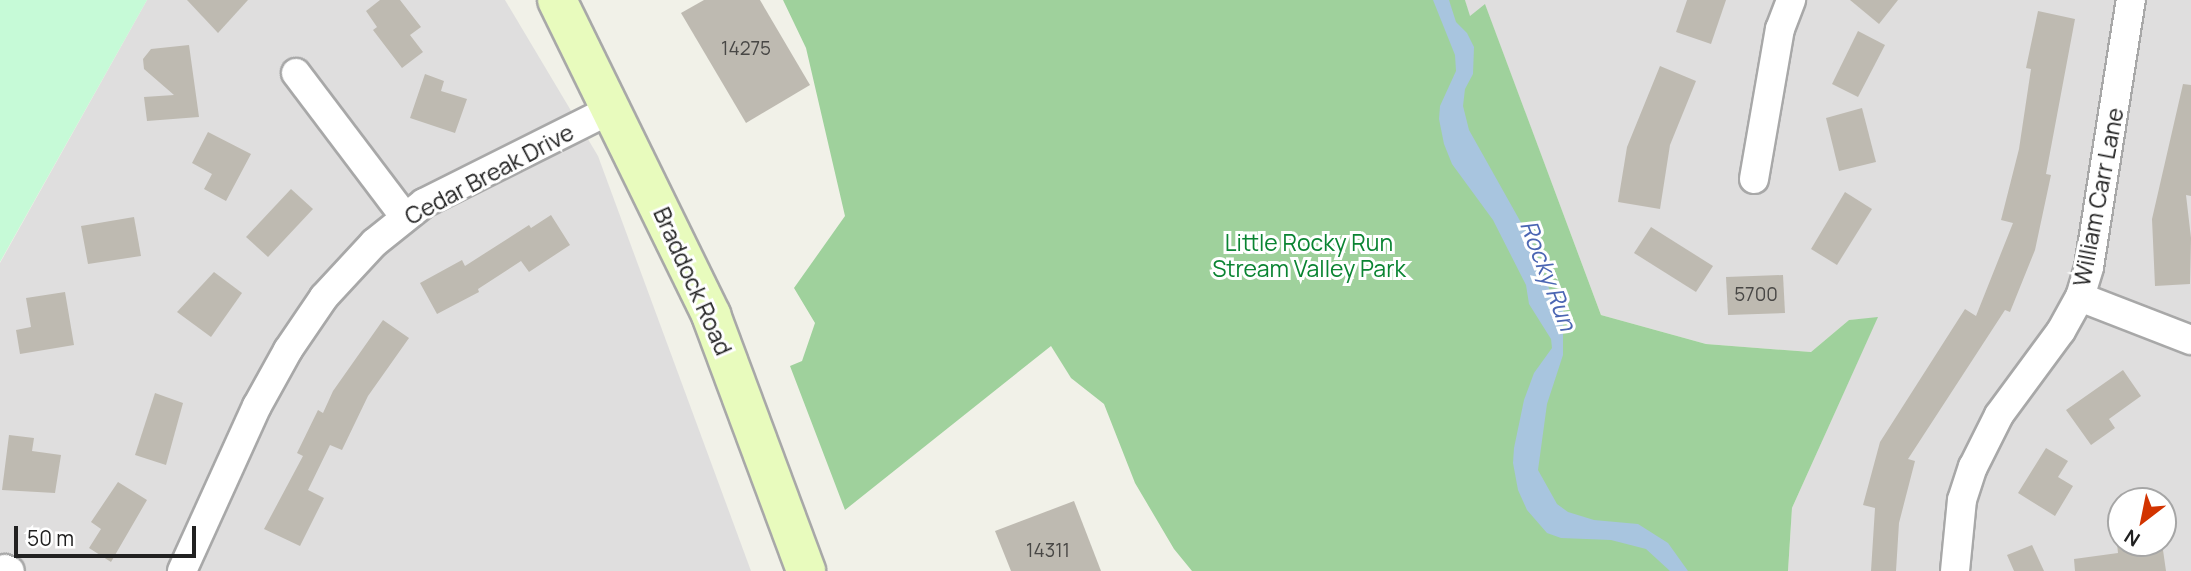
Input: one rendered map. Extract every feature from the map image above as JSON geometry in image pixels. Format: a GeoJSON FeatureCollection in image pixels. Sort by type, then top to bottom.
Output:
{"type":"FeatureCollection","features":[{"type":"Feature","properties":{"kind":"main road","name":"Braddock Road"},"geometry":{"type":"LineString","coordinates":[[557,0],[711,314],[806,571]]}},
{"type":"Feature","properties":{"kind":"street"},"geometry":{"type":"LineString","coordinates":[[1754,179],[1780,29],[1791,0]]}},
{"type":"Feature","properties":{"kind":"street","name":"William Carr Lane"},"geometry":{"type":"LineString","coordinates":[[1955,571],[1962,500],[1973,467],[1999,415],[2054,341],[2080,297],[2089,267],[2132,0]]}},
{"type":"Feature","properties":{"kind":"street"},"geometry":{"type":"LineString","coordinates":[[296,73],[404,216]]}},
{"type":"Feature","properties":{"kind":"street","name":"Cedar Break Drive"},"geometry":{"type":"LineString","coordinates":[[182,571],[257,407],[288,350],[324,297],[374,243],[404,216],[612,108]]}},
{"type":"Feature","properties":{"kind":"street"},"geometry":{"type":"LineString","coordinates":[[2080,297],[2191,340]]}},
{"type":"Feature","properties":{"kind":"shaded area"},"geometry":{"type":"Polygon","coordinates":[[[147,0],[505,0],[598,156],[751,571],[0,571],[0,263],[147,0]]]}},
{"type":"Feature","properties":{"kind":"shaded area"},"geometry":{"type":"Polygon","coordinates":[[[1465,0],[2191,0],[2191,571],[1788,571],[1792,508],[1877,318],[1849,320],[1811,352],[1706,344],[1601,315],[1485,5],[1469,17],[1465,0]]]}},
{"type":"Feature","properties":{"kind":"green space"},"geometry":{"type":"Polygon","coordinates":[[[0,0],[147,0],[0,262],[0,0]]]}},
{"type":"Feature","properties":{"kind":"green space","name":"Little Rocky Run Stream Valley Park"},"geometry":{"type":"Polygon","coordinates":[[[783,0],[1465,0],[1470,16],[1485,4],[1601,315],[1706,344],[1811,352],[1849,320],[1878,317],[1792,508],[1788,571],[1192,571],[1174,549],[1135,483],[1104,404],[1071,378],[1051,346],[845,510],[790,366],[802,361],[815,323],[794,288],[845,216],[806,48],[783,0]]]}},
{"type":"Feature","properties":{"kind":"water","name":"Rocky Run"},"geometry":{"type":"Polygon","coordinates":[[[1433,0],[1449,0],[1456,22],[1467,33],[1474,47],[1473,74],[1465,89],[1463,106],[1469,130],[1533,244],[1551,294],[1563,310],[1563,355],[1547,404],[1538,470],[1557,504],[1568,512],[1594,520],[1638,524],[1668,543],[1688,571],[1670,571],[1646,549],[1611,540],[1561,538],[1547,533],[1527,510],[1518,490],[1513,463],[1514,448],[1524,400],[1534,373],[1552,348],[1551,339],[1529,304],[1526,285],[1493,220],[1452,164],[1444,144],[1439,119],[1440,106],[1456,71],[1455,55],[1433,0]]]}},
{"type":"Feature","properties":{"kind":"building"},"geometry":{"type":"Polygon","coordinates":[[[187,0],[248,0],[218,33],[187,0]]]}},
{"type":"Feature","properties":{"kind":"building"},"geometry":{"type":"Polygon","coordinates":[[[380,0],[400,0],[421,27],[410,35],[423,52],[402,68],[373,30],[377,27],[366,11],[380,0]]]}},
{"type":"Feature","properties":{"kind":"building"},"geometry":{"type":"Polygon","coordinates":[[[704,0],[760,0],[810,85],[746,123],[681,13],[704,0]]]}},
{"type":"Feature","properties":{"kind":"building"},"geometry":{"type":"Polygon","coordinates":[[[1687,0],[1726,0],[1711,44],[1676,32],[1687,0]]]}},
{"type":"Feature","properties":{"kind":"building"},"geometry":{"type":"Polygon","coordinates":[[[1850,0],[1898,0],[1879,24],[1850,0]]]}},
{"type":"Feature","properties":{"kind":"building"},"geometry":{"type":"Polygon","coordinates":[[[2038,11],[2075,19],[2046,174],[2051,175],[2035,250],[2010,312],[2005,310],[1908,459],[1915,461],[1899,523],[1896,571],[1871,571],[1875,508],[1863,505],[1880,442],[1965,309],[1976,316],[2013,223],[2001,220],[2019,149],[2031,69],[2026,68],[2038,11]]]}},
{"type":"Feature","properties":{"kind":"building"},"geometry":{"type":"Polygon","coordinates":[[[1858,31],[1885,45],[1858,97],[1832,84],[1858,31]]]}},
{"type":"Feature","properties":{"kind":"building"},"geometry":{"type":"Polygon","coordinates":[[[189,45],[199,117],[147,121],[144,97],[174,95],[144,69],[143,59],[151,49],[189,45]]]}},
{"type":"Feature","properties":{"kind":"building"},"geometry":{"type":"Polygon","coordinates":[[[1660,66],[1696,81],[1670,145],[1660,209],[1618,202],[1627,147],[1660,66]]]}},
{"type":"Feature","properties":{"kind":"building"},"geometry":{"type":"Polygon","coordinates":[[[425,74],[444,81],[441,91],[467,99],[455,133],[410,118],[425,74]]]}},
{"type":"Feature","properties":{"kind":"building"},"geometry":{"type":"Polygon","coordinates":[[[2183,84],[2191,85],[2191,196],[2186,195],[2191,238],[2190,284],[2155,286],[2152,219],[2183,84]]]}},
{"type":"Feature","properties":{"kind":"building"},"geometry":{"type":"Polygon","coordinates":[[[1862,108],[1876,162],[1839,171],[1826,118],[1862,108]]]}},
{"type":"Feature","properties":{"kind":"building"},"geometry":{"type":"Polygon","coordinates":[[[208,132],[251,154],[226,201],[204,189],[212,174],[192,163],[208,132]]]}},
{"type":"Feature","properties":{"kind":"building"},"geometry":{"type":"Polygon","coordinates":[[[291,189],[313,209],[268,257],[246,237],[291,189]]]}},
{"type":"Feature","properties":{"kind":"building"},"geometry":{"type":"Polygon","coordinates":[[[1845,192],[1872,209],[1837,265],[1811,249],[1845,192]]]}},
{"type":"Feature","properties":{"kind":"building"},"geometry":{"type":"Polygon","coordinates":[[[551,215],[570,245],[529,272],[521,261],[478,289],[479,292],[437,314],[420,283],[462,260],[465,266],[529,225],[531,228],[551,215]]]}},
{"type":"Feature","properties":{"kind":"building"},"geometry":{"type":"Polygon","coordinates":[[[134,217],[141,256],[88,264],[81,226],[134,217]]]}},
{"type":"Feature","properties":{"kind":"building"},"geometry":{"type":"Polygon","coordinates":[[[1651,227],[1713,266],[1696,292],[1634,253],[1651,227]]]}},
{"type":"Feature","properties":{"kind":"building"},"geometry":{"type":"Polygon","coordinates":[[[214,272],[242,293],[211,337],[177,312],[214,272]]]}},
{"type":"Feature","properties":{"kind":"building"},"geometry":{"type":"Polygon","coordinates":[[[1783,275],[1785,313],[1728,315],[1726,277],[1783,275]]]}},
{"type":"Feature","properties":{"kind":"building"},"geometry":{"type":"Polygon","coordinates":[[[65,292],[74,345],[20,354],[16,330],[31,327],[26,298],[65,292]]]}},
{"type":"Feature","properties":{"kind":"building"},"geometry":{"type":"Polygon","coordinates":[[[383,320],[409,338],[368,396],[342,450],[330,445],[308,490],[324,498],[300,546],[264,529],[303,456],[297,453],[318,410],[323,413],[333,391],[383,320]]]}},
{"type":"Feature","properties":{"kind":"building"},"geometry":{"type":"Polygon","coordinates":[[[2123,370],[2141,396],[2109,419],[2115,428],[2091,445],[2066,410],[2123,370]]]}},
{"type":"Feature","properties":{"kind":"building"},"geometry":{"type":"Polygon","coordinates":[[[155,393],[183,403],[166,465],[135,455],[155,393]]]}},
{"type":"Feature","properties":{"kind":"building"},"geometry":{"type":"Polygon","coordinates":[[[9,435],[34,438],[32,451],[61,455],[55,493],[2,490],[9,435]]]}},
{"type":"Feature","properties":{"kind":"building"},"geometry":{"type":"Polygon","coordinates":[[[2046,448],[2068,461],[2058,477],[2073,486],[2055,516],[2018,493],[2046,448]]]}},
{"type":"Feature","properties":{"kind":"building"},"geometry":{"type":"Polygon","coordinates":[[[118,482],[147,500],[111,562],[89,548],[101,529],[91,522],[118,482]]]}},
{"type":"Feature","properties":{"kind":"building"},"geometry":{"type":"Polygon","coordinates":[[[1074,501],[1101,571],[1011,571],[995,531],[1074,501]]]}},
{"type":"Feature","properties":{"kind":"building"},"geometry":{"type":"Polygon","coordinates":[[[2032,545],[2044,571],[2014,571],[2007,555],[2032,545]]]}},
{"type":"Feature","properties":{"kind":"building"},"geometry":{"type":"Polygon","coordinates":[[[2107,554],[2107,557],[2164,557],[2166,571],[2075,571],[2074,559],[2107,554]]]}}]}
